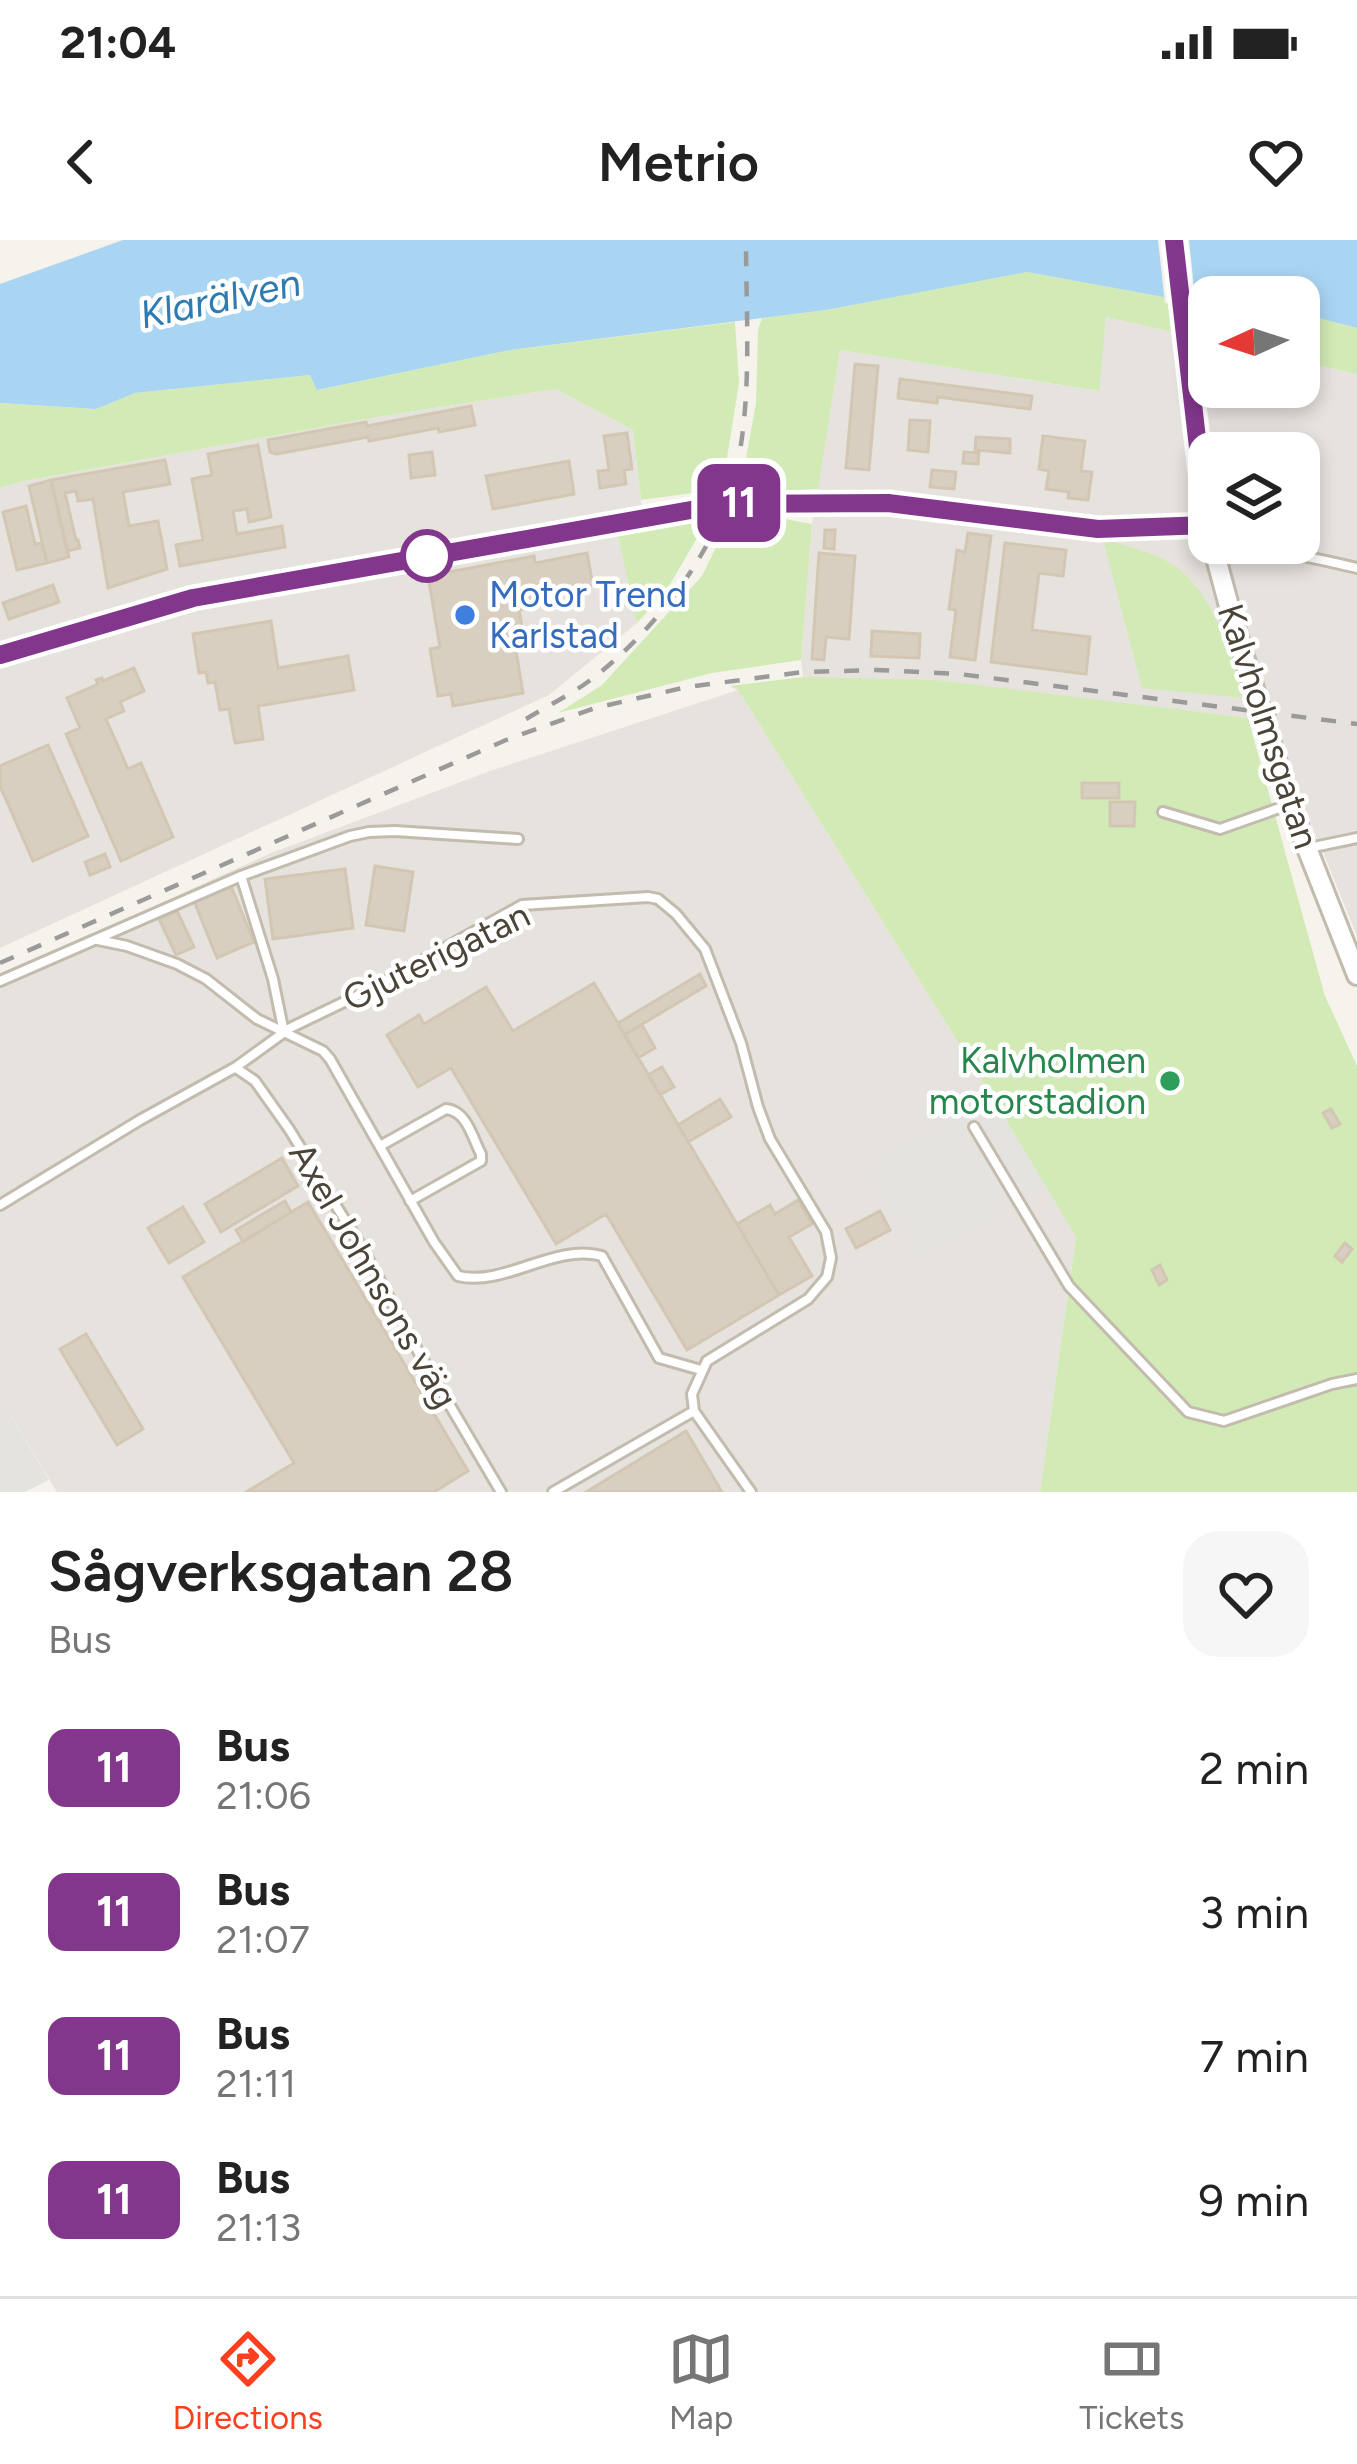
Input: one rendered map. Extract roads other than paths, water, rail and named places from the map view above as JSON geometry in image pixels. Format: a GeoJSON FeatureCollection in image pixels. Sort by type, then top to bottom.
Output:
{"type":"FeatureCollection","features":[{"type":"Feature","properties":{"kind":"street","name":"Kalvholmsgatan"},"geometry":{"type":"LineString","coordinates":[[1174,240],[1197,432]]}},
{"type":"Feature","properties":{"kind":"street"},"geometry":{"type":"LineString","coordinates":[[0,656],[193,598],[725,504],[888,503],[1188,537]]}},
{"type":"Feature","properties":{"kind":"street","name":"Kalvholmsgatan"},"geometry":{"type":"LineString","coordinates":[[1218,564],[1290,805],[1357,976]]}},
{"type":"Feature","properties":{"kind":"lane"},"geometry":{"type":"LineString","coordinates":[[1320,561],[1357,568]]}},
{"type":"Feature","properties":{"kind":"lane"},"geometry":{"type":"LineString","coordinates":[[1163,812],[1220,829],[1290,805]]}},
{"type":"Feature","properties":{"kind":"lane"},"geometry":{"type":"LineString","coordinates":[[0,981],[241,876],[369,832],[518,839]]}},
{"type":"Feature","properties":{"kind":"lane"},"geometry":{"type":"LineString","coordinates":[[1308,848],[1357,838]]}},
{"type":"Feature","properties":{"kind":"lane"},"geometry":{"type":"LineString","coordinates":[[241,876],[284,1033]]}},
{"type":"Feature","properties":{"kind":"lane","name":"Gjuterigatan"},"geometry":{"type":"LineString","coordinates":[[0,1205],[236,1067],[284,1033],[522,905],[658,899],[705,949],[770,1138],[826,1232],[830,1248],[830,1267],[820,1288],[719,1352],[702,1370]]}},
{"type":"Feature","properties":{"kind":"lane"},"geometry":{"type":"LineString","coordinates":[[98,940],[127,946],[206,979],[257,1019],[330,1058],[458,1276],[477,1278],[574,1253],[602,1256],[659,1358],[702,1370],[692,1394],[694,1411],[751,1492]]}},
{"type":"Feature","properties":{"kind":"lane","name":"Axel Johnsons väg"},"geometry":{"type":"LineString","coordinates":[[236,1067],[255,1081],[289,1129],[502,1492]]}},
{"type":"Feature","properties":{"kind":"lane"},"geometry":{"type":"LineString","coordinates":[[380,1146],[446,1109],[462,1116],[481,1161],[410,1201]]}},
{"type":"Feature","properties":{"kind":"lane"},"geometry":{"type":"LineString","coordinates":[[974,1127],[1069,1286],[1188,1412],[1224,1421],[1357,1379]]}},
{"type":"Feature","properties":{"kind":"lane"},"geometry":{"type":"LineString","coordinates":[[553,1492],[694,1411]]}},
{"type":"Feature","properties":{"kind":"water","name":"Klarälven"},"geometry":{"type":"Polygon","coordinates":[[[123,240],[1357,240],[1357,328],[1320,318],[1320,276],[1188,276],[1188,300],[1027,272],[826,310],[510,350],[317,390],[310,375],[135,393],[96,409],[0,403],[0,284],[123,240]]]}},
{"type":"Feature","properties":{"kind":"railway"},"geometry":{"type":"LineString","coordinates":[[526,719],[582,686],[633,643],[680,588],[717,526],[738,462],[745,407],[746,240]]}},
{"type":"Feature","properties":{"kind":"railway"},"geometry":{"type":"LineString","coordinates":[[0,963],[506,740],[595,708],[687,687],[803,672],[959,674],[1357,724]]}},
{"type":"Feature","properties":{"kind":"place","name":"Motor Trend Karlstad"},"geometry":{"type":"Point","coordinates":[465,615]}},
{"type":"Feature","properties":{"kind":"place","name":"Kalvholmen motorstadion"},"geometry":{"type":"Point","coordinates":[1170,1081]}}]}
